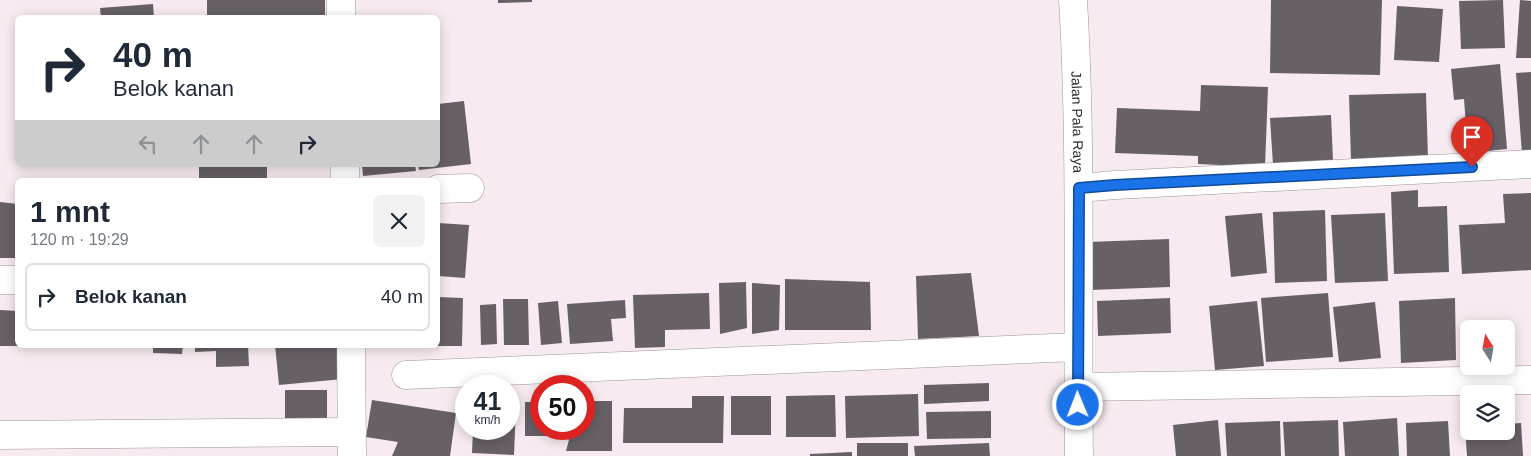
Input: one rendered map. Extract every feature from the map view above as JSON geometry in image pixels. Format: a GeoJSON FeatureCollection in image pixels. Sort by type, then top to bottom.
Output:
{"type":"FeatureCollection","features":[{"type":"Feature","properties":{"kind":"street"},"geometry":{"type":"LineString","coordinates":[[341,0],[342,15]]}},
{"type":"Feature","properties":{"kind":"street","name":"Jalan Pala Raya"},"geometry":{"type":"LineString","coordinates":[[1073,0],[1077,59],[1079,188],[1077,347],[1079,456]]}},
{"type":"Feature","properties":{"kind":"street"},"geometry":{"type":"LineString","coordinates":[[1079,188],[1531,164]]}},
{"type":"Feature","properties":{"kind":"street"},"geometry":{"type":"LineString","coordinates":[[440,189],[470,188]]}},
{"type":"Feature","properties":{"kind":"street"},"geometry":{"type":"LineString","coordinates":[[0,280],[15,280]]}},
{"type":"Feature","properties":{"kind":"street"},"geometry":{"type":"LineString","coordinates":[[406,375],[1077,347]]}},
{"type":"Feature","properties":{"kind":"street"},"geometry":{"type":"LineString","coordinates":[[0,435],[352,444],[351,348]]}},
{"type":"Feature","properties":{"kind":"street"},"geometry":{"type":"LineString","coordinates":[[1078,388],[1531,380]]}},
{"type":"Feature","properties":{"kind":"building"},"geometry":{"type":"Polygon","coordinates":[[[207,0],[325,0],[325,15],[207,15],[207,0]]]}},
{"type":"Feature","properties":{"kind":"building"},"geometry":{"type":"Polygon","coordinates":[[[498,0],[532,0],[532,2],[498,3],[498,0]]]}},
{"type":"Feature","properties":{"kind":"building"},"geometry":{"type":"Polygon","coordinates":[[[1271,0],[1382,0],[1380,75],[1270,73],[1271,0]]]}},
{"type":"Feature","properties":{"kind":"building"},"geometry":{"type":"Polygon","coordinates":[[[1503,0],[1505,48],[1461,49],[1459,1],[1503,0]]]}},
{"type":"Feature","properties":{"kind":"building"},"geometry":{"type":"Polygon","coordinates":[[[1520,0],[1531,1],[1531,58],[1516,58],[1520,0]]]}},
{"type":"Feature","properties":{"kind":"building"},"geometry":{"type":"Polygon","coordinates":[[[153,4],[154,15],[101,15],[100,8],[153,4]]]}},
{"type":"Feature","properties":{"kind":"building"},"geometry":{"type":"Polygon","coordinates":[[[1397,6],[1443,9],[1439,62],[1394,60],[1397,6]]]}},
{"type":"Feature","properties":{"kind":"building"},"geometry":{"type":"Polygon","coordinates":[[[1500,64],[1507,149],[1468,153],[1464,99],[1454,100],[1451,69],[1500,64]]]}},
{"type":"Feature","properties":{"kind":"building"},"geometry":{"type":"Polygon","coordinates":[[[1531,72],[1531,154],[1522,154],[1516,73],[1531,72]]]}},
{"type":"Feature","properties":{"kind":"building"},"geometry":{"type":"Polygon","coordinates":[[[1201,85],[1268,87],[1265,167],[1198,164],[1198,156],[1115,153],[1117,108],[1200,111],[1201,85]]]}},
{"type":"Feature","properties":{"kind":"building"},"geometry":{"type":"Polygon","coordinates":[[[1426,93],[1428,159],[1351,161],[1349,95],[1426,93]]]}},
{"type":"Feature","properties":{"kind":"building"},"geometry":{"type":"Polygon","coordinates":[[[464,101],[471,164],[419,170],[418,167],[440,167],[440,104],[464,101]]]}},
{"type":"Feature","properties":{"kind":"building"},"geometry":{"type":"Polygon","coordinates":[[[1331,115],[1333,161],[1273,165],[1270,118],[1331,115]]]}},
{"type":"Feature","properties":{"kind":"building"},"geometry":{"type":"Polygon","coordinates":[[[199,167],[267,167],[267,178],[199,178],[199,167]]]}},
{"type":"Feature","properties":{"kind":"building"},"geometry":{"type":"Polygon","coordinates":[[[362,167],[415,167],[416,171],[363,176],[362,167]]]}},
{"type":"Feature","properties":{"kind":"building"},"geometry":{"type":"Polygon","coordinates":[[[1418,190],[1418,207],[1447,206],[1449,272],[1394,274],[1391,192],[1418,190]]]}},
{"type":"Feature","properties":{"kind":"building"},"geometry":{"type":"Polygon","coordinates":[[[1531,193],[1531,270],[1462,274],[1459,225],[1505,223],[1503,194],[1531,193]]]}},
{"type":"Feature","properties":{"kind":"building"},"geometry":{"type":"Polygon","coordinates":[[[0,202],[15,204],[15,258],[0,258],[0,202]]]}},
{"type":"Feature","properties":{"kind":"building"},"geometry":{"type":"Polygon","coordinates":[[[1325,210],[1327,281],[1275,283],[1273,212],[1325,210]]]}},
{"type":"Feature","properties":{"kind":"building"},"geometry":{"type":"Polygon","coordinates":[[[1262,213],[1267,273],[1231,277],[1225,216],[1262,213]]]}},
{"type":"Feature","properties":{"kind":"building"},"geometry":{"type":"Polygon","coordinates":[[[1385,213],[1388,281],[1335,283],[1331,215],[1385,213]]]}},
{"type":"Feature","properties":{"kind":"building"},"geometry":{"type":"Polygon","coordinates":[[[440,223],[469,225],[465,278],[440,276],[440,223]]]}},
{"type":"Feature","properties":{"kind":"building"},"geometry":{"type":"Polygon","coordinates":[[[1169,239],[1170,287],[1090,290],[1088,242],[1169,239]]]}},
{"type":"Feature","properties":{"kind":"building"},"geometry":{"type":"Polygon","coordinates":[[[971,273],[979,336],[918,339],[916,276],[971,273]]]}},
{"type":"Feature","properties":{"kind":"building"},"geometry":{"type":"Polygon","coordinates":[[[785,279],[870,282],[871,330],[785,330],[785,279]]]}},
{"type":"Feature","properties":{"kind":"building"},"geometry":{"type":"Polygon","coordinates":[[[746,282],[747,328],[720,334],[719,283],[746,282]]]}},
{"type":"Feature","properties":{"kind":"building"},"geometry":{"type":"Polygon","coordinates":[[[752,283],[780,285],[779,330],[752,334],[752,283]]]}},
{"type":"Feature","properties":{"kind":"building"},"geometry":{"type":"Polygon","coordinates":[[[709,293],[710,329],[665,330],[665,347],[635,348],[633,295],[709,293]]]}},
{"type":"Feature","properties":{"kind":"building"},"geometry":{"type":"Polygon","coordinates":[[[1328,293],[1333,357],[1266,362],[1261,298],[1328,293]]]}},
{"type":"Feature","properties":{"kind":"building"},"geometry":{"type":"Polygon","coordinates":[[[440,297],[463,298],[462,346],[440,346],[440,297]]]}},
{"type":"Feature","properties":{"kind":"building"},"geometry":{"type":"Polygon","coordinates":[[[1170,298],[1171,333],[1098,336],[1097,301],[1170,298]]]}},
{"type":"Feature","properties":{"kind":"building"},"geometry":{"type":"Polygon","coordinates":[[[1455,298],[1456,360],[1401,363],[1399,301],[1455,298]]]}},
{"type":"Feature","properties":{"kind":"building"},"geometry":{"type":"Polygon","coordinates":[[[503,299],[528,299],[529,345],[504,345],[503,299]]]}},
{"type":"Feature","properties":{"kind":"building"},"geometry":{"type":"Polygon","coordinates":[[[625,300],[626,318],[611,319],[613,341],[570,344],[567,304],[625,300]]]}},
{"type":"Feature","properties":{"kind":"building"},"geometry":{"type":"Polygon","coordinates":[[[558,301],[562,343],[541,345],[538,303],[558,301]]]}},
{"type":"Feature","properties":{"kind":"building"},"geometry":{"type":"Polygon","coordinates":[[[1257,301],[1264,366],[1215,370],[1209,306],[1257,301]]]}},
{"type":"Feature","properties":{"kind":"building"},"geometry":{"type":"Polygon","coordinates":[[[1375,302],[1381,358],[1339,362],[1333,307],[1375,302]]]}},
{"type":"Feature","properties":{"kind":"building"},"geometry":{"type":"Polygon","coordinates":[[[496,304],[497,344],[481,345],[480,305],[496,304]]]}},
{"type":"Feature","properties":{"kind":"building"},"geometry":{"type":"Polygon","coordinates":[[[0,310],[15,311],[15,346],[0,346],[0,310]]]}},
{"type":"Feature","properties":{"kind":"building"},"geometry":{"type":"Polygon","coordinates":[[[153,348],[183,348],[182,354],[153,353],[153,348]]]}},
{"type":"Feature","properties":{"kind":"building"},"geometry":{"type":"Polygon","coordinates":[[[195,348],[248,348],[249,366],[216,367],[216,351],[195,352],[195,348]]]}},
{"type":"Feature","properties":{"kind":"building"},"geometry":{"type":"Polygon","coordinates":[[[275,348],[340,348],[343,379],[279,385],[275,348]]]}},
{"type":"Feature","properties":{"kind":"building"},"geometry":{"type":"Polygon","coordinates":[[[989,383],[989,401],[924,404],[924,385],[989,383]]]}},
{"type":"Feature","properties":{"kind":"building"},"geometry":{"type":"Polygon","coordinates":[[[285,390],[327,390],[327,423],[285,423],[285,390]]]}},
{"type":"Feature","properties":{"kind":"building"},"geometry":{"type":"Polygon","coordinates":[[[918,394],[919,436],[846,438],[845,396],[918,394]]]}},
{"type":"Feature","properties":{"kind":"building"},"geometry":{"type":"Polygon","coordinates":[[[835,395],[836,437],[786,437],[786,396],[835,395]]]}},
{"type":"Feature","properties":{"kind":"building"},"geometry":{"type":"Polygon","coordinates":[[[692,396],[724,396],[723,443],[623,443],[624,408],[692,408],[692,396]]]}},
{"type":"Feature","properties":{"kind":"building"},"geometry":{"type":"Polygon","coordinates":[[[731,396],[771,396],[771,435],[731,435],[731,396]]]}},
{"type":"Feature","properties":{"kind":"building"},"geometry":{"type":"Polygon","coordinates":[[[372,400],[455,413],[450,456],[392,456],[398,442],[366,437],[372,400]]]}},
{"type":"Feature","properties":{"kind":"building"},"geometry":{"type":"Polygon","coordinates":[[[595,401],[612,401],[612,451],[566,451],[569,440],[595,440],[595,401]]]}},
{"type":"Feature","properties":{"kind":"building"},"geometry":{"type":"Polygon","coordinates":[[[525,402],[530,402],[530,436],[525,436],[525,402]]]}},
{"type":"Feature","properties":{"kind":"building"},"geometry":{"type":"Polygon","coordinates":[[[991,411],[991,438],[927,439],[926,412],[991,411]]]}},
{"type":"Feature","properties":{"kind":"building"},"geometry":{"type":"Polygon","coordinates":[[[1397,418],[1399,456],[1345,456],[1343,422],[1397,418]]]}},
{"type":"Feature","properties":{"kind":"building"},"geometry":{"type":"Polygon","coordinates":[[[1218,420],[1221,456],[1176,456],[1173,425],[1218,420]]]}},
{"type":"Feature","properties":{"kind":"building"},"geometry":{"type":"Polygon","coordinates":[[[1338,420],[1339,456],[1285,456],[1283,422],[1338,420]]]}},
{"type":"Feature","properties":{"kind":"building"},"geometry":{"type":"Polygon","coordinates":[[[1280,421],[1281,456],[1227,456],[1225,423],[1280,421]]]}},
{"type":"Feature","properties":{"kind":"building"},"geometry":{"type":"Polygon","coordinates":[[[1448,421],[1450,456],[1407,456],[1406,423],[1448,421]]]}},
{"type":"Feature","properties":{"kind":"building"},"geometry":{"type":"Polygon","coordinates":[[[1515,423],[1521,423],[1523,456],[1467,456],[1466,440],[1515,440],[1515,423]]]}},
{"type":"Feature","properties":{"kind":"building"},"geometry":{"type":"Polygon","coordinates":[[[473,440],[515,440],[514,455],[472,453],[473,440]]]}},
{"type":"Feature","properties":{"kind":"building"},"geometry":{"type":"Polygon","coordinates":[[[857,443],[908,443],[908,456],[857,456],[857,443]]]}},
{"type":"Feature","properties":{"kind":"building"},"geometry":{"type":"Polygon","coordinates":[[[989,443],[990,456],[915,456],[914,446],[989,443]]]}},
{"type":"Feature","properties":{"kind":"building"},"geometry":{"type":"Polygon","coordinates":[[[852,452],[852,456],[810,456],[810,454],[852,452]]]}},
{"type":"Feature","properties":{"kind":"route"},"geometry":{"type":"LineString","coordinates":[[1078,405],[1079,188],[1472,167]]}}]}
